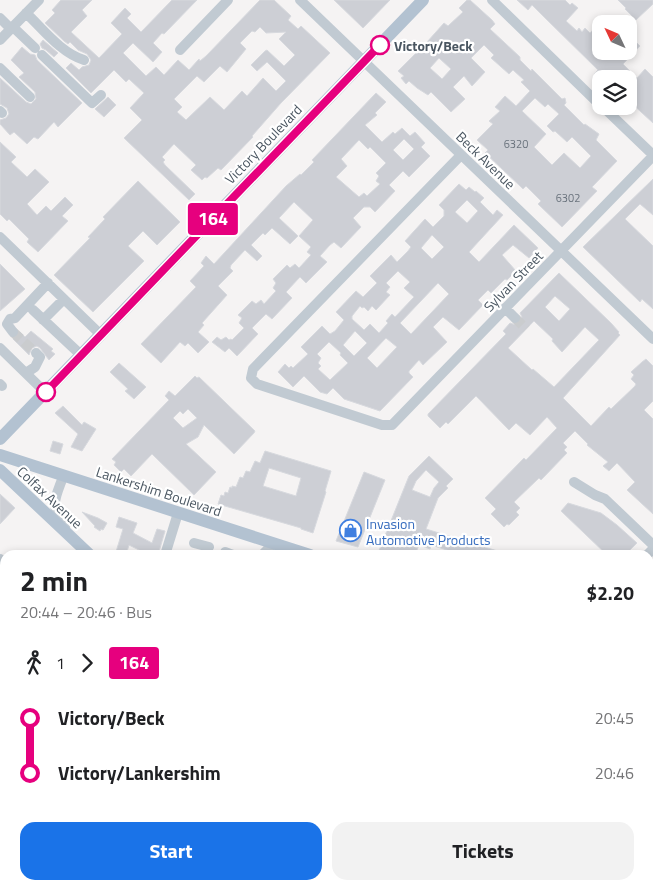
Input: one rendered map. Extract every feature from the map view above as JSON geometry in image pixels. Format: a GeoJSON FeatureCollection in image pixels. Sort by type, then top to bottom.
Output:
{"type":"FeatureCollection","features":[{"type":"Feature","properties":{"kind":"main road","name":"Victory Boulevard"},"geometry":{"type":"LineString","coordinates":[[0,439],[423,0]]}},
{"type":"Feature","properties":{"kind":"main road","name":"Lankershim Boulevard"},"geometry":{"type":"LineString","coordinates":[[0,455],[293,550]]}},
{"type":"Feature","properties":{"kind":"main road","name":"Colfax Avenue"},"geometry":{"type":"LineString","coordinates":[[0,470],[84,550]]}},
{"type":"Feature","properties":{"kind":"street"},"geometry":{"type":"LineString","coordinates":[[0,40],[39,0]]}},
{"type":"Feature","properties":{"kind":"street"},"geometry":{"type":"LineString","coordinates":[[180,50],[228,0]]}},
{"type":"Feature","properties":{"kind":"street","name":"Beck Avenue"},"geometry":{"type":"LineString","coordinates":[[300,0],[653,339]]}},
{"type":"Feature","properties":{"kind":"street"},"geometry":{"type":"LineString","coordinates":[[492,0],[592,96]]}},
{"type":"Feature","properties":{"kind":"street"},"geometry":{"type":"LineString","coordinates":[[26,13],[65,51],[74,57],[84,60]]}},
{"type":"Feature","properties":{"kind":"street"},"geometry":{"type":"LineString","coordinates":[[0,18],[92,103],[101,95]]}},
{"type":"Feature","properties":{"kind":"street"},"geometry":{"type":"LineString","coordinates":[[0,68],[30,97]]}},
{"type":"Feature","properties":{"kind":"street"},"geometry":{"type":"LineString","coordinates":[[611,115],[653,156]]}},
{"type":"Feature","properties":{"kind":"street","name":"Sylvan Street"},"geometry":{"type":"LineString","coordinates":[[461,155],[253,369],[251,378],[256,384],[382,425],[392,424],[653,156]]}},
{"type":"Feature","properties":{"kind":"street"},"geometry":{"type":"LineString","coordinates":[[0,237],[101,335]]}},
{"type":"Feature","properties":{"kind":"street"},"geometry":{"type":"LineString","coordinates":[[13,332],[7,324],[10,319],[15,318],[48,283]]}},
{"type":"Feature","properties":{"kind":"street"},"geometry":{"type":"LineString","coordinates":[[43,320],[64,299]]}},
{"type":"Feature","properties":{"kind":"street"},"geometry":{"type":"LineString","coordinates":[[505,308],[515,318]]}},
{"type":"Feature","properties":{"kind":"street"},"geometry":{"type":"LineString","coordinates":[[33,310],[81,355]]}},
{"type":"Feature","properties":{"kind":"street"},"geometry":{"type":"LineString","coordinates":[[0,348],[46,392]]}},
{"type":"Feature","properties":{"kind":"street"},"geometry":{"type":"LineString","coordinates":[[26,373],[38,363],[40,357],[36,353]]}},
{"type":"Feature","properties":{"kind":"street","name":"Colfax Avenue"},"geometry":{"type":"LineString","coordinates":[[63,476],[54,504],[60,520],[79,545]]}},
{"type":"Feature","properties":{"kind":"street"},"geometry":{"type":"LineString","coordinates":[[574,482],[594,495],[605,499],[653,544]]}},
{"type":"Feature","properties":{"kind":"street"},"geometry":{"type":"LineString","coordinates":[[167,550],[178,513]]}},
{"type":"Feature","properties":{"kind":"street"},"geometry":{"type":"LineString","coordinates":[[194,543],[209,547]]}},
{"type":"Feature","properties":{"kind":"street"},"geometry":{"type":"LineString","coordinates":[[267,550],[273,544]]}},
{"type":"Feature","properties":{"kind":"building"},"geometry":{"type":"Polygon","coordinates":[[[61,0],[92,0],[82,10],[87,16],[71,32],[99,58],[122,34],[111,23],[125,8],[131,14],[127,18],[141,32],[172,0],[197,0],[153,43],[162,52],[153,62],[133,43],[123,53],[146,76],[156,67],[164,75],[178,60],[189,70],[199,59],[200,61],[206,56],[260,0],[274,0],[291,16],[288,20],[298,29],[301,26],[330,53],[281,103],[253,137],[221,170],[218,168],[202,180],[191,170],[196,165],[174,144],[162,157],[165,160],[163,162],[195,194],[189,200],[124,138],[142,120],[130,108],[144,93],[129,79],[126,82],[114,70],[91,93],[66,68],[71,63],[79,70],[89,65],[91,60],[87,54],[78,50],[70,42],[68,44],[45,23],[55,13],[52,10],[61,0]],[[260,27],[255,32],[252,31],[240,43],[246,49],[227,72],[220,66],[204,82],[197,76],[174,99],[182,107],[177,112],[186,120],[210,97],[224,110],[242,91],[247,96],[263,78],[276,91],[286,81],[267,62],[257,71],[251,65],[267,50],[284,66],[295,55],[279,39],[286,32],[266,33],[260,27]]]}},
{"type":"Feature","properties":{"kind":"building"},"geometry":{"type":"Polygon","coordinates":[[[334,0],[390,0],[363,28],[334,0]]]}},
{"type":"Feature","properties":{"kind":"building"},"geometry":{"type":"Polygon","coordinates":[[[467,0],[470,0],[492,20],[495,24],[490,29],[520,57],[520,60],[531,71],[532,69],[562,99],[565,98],[566,103],[564,105],[584,125],[599,134],[596,140],[617,161],[592,187],[597,191],[562,227],[538,204],[541,201],[526,186],[523,189],[485,153],[488,150],[477,140],[493,124],[489,121],[500,111],[495,107],[505,96],[516,106],[530,91],[521,82],[524,80],[513,70],[509,74],[491,58],[494,55],[484,45],[471,58],[485,72],[472,86],[464,76],[453,87],[465,99],[451,112],[431,92],[428,95],[409,81],[406,84],[401,78],[404,76],[398,71],[428,43],[444,23],[448,26],[463,12],[459,8],[467,0]],[[439,58],[430,68],[442,79],[451,69],[439,58]],[[535,98],[522,111],[546,134],[534,147],[552,165],[564,153],[580,168],[591,156],[572,137],[567,142],[547,126],[559,114],[548,104],[545,107],[535,98]]]}},
{"type":"Feature","properties":{"kind":"building"},"geometry":{"type":"Polygon","coordinates":[[[517,0],[565,0],[570,5],[572,3],[578,8],[566,21],[577,31],[579,28],[582,32],[585,28],[590,33],[592,31],[592,60],[627,60],[623,64],[629,70],[598,70],[532,5],[528,10],[517,0]]]}},
{"type":"Feature","properties":{"kind":"building"},"geometry":{"type":"Polygon","coordinates":[[[618,0],[653,0],[653,4],[638,18],[638,15],[631,15],[618,0]]]}},
{"type":"Feature","properties":{"kind":"building"},"geometry":{"type":"Polygon","coordinates":[[[43,40],[58,53],[54,57],[42,48],[40,44],[43,40]]]}},
{"type":"Feature","properties":{"kind":"building"},"geometry":{"type":"Polygon","coordinates":[[[22,47],[30,54],[35,55],[37,60],[82,103],[58,127],[54,122],[38,139],[34,137],[27,144],[14,132],[10,135],[0,124],[0,120],[6,118],[9,114],[7,108],[0,104],[0,78],[26,102],[31,104],[36,99],[35,92],[19,77],[24,73],[11,60],[22,47]]]}},
{"type":"Feature","properties":{"kind":"building"},"geometry":{"type":"Polygon","coordinates":[[[645,69],[653,77],[653,123],[637,108],[637,78],[645,69]]]}},
{"type":"Feature","properties":{"kind":"building"},"geometry":{"type":"Polygon","coordinates":[[[376,93],[386,102],[375,113],[377,115],[365,125],[382,142],[393,132],[395,134],[402,128],[410,136],[415,132],[425,143],[421,147],[430,156],[409,177],[403,171],[389,185],[395,191],[375,212],[370,207],[364,207],[353,218],[361,227],[341,248],[334,242],[330,245],[320,256],[327,262],[306,283],[300,277],[286,292],[292,298],[272,319],[266,314],[252,328],[258,334],[237,356],[229,348],[225,352],[212,342],[217,337],[221,340],[226,337],[232,340],[244,328],[239,323],[242,318],[238,315],[252,301],[256,304],[261,300],[264,304],[276,291],[273,288],[276,283],[273,279],[287,265],[290,268],[295,264],[299,268],[311,255],[307,252],[311,247],[299,236],[313,220],[294,202],[279,218],[298,236],[290,244],[272,228],[265,235],[263,233],[251,245],[262,256],[257,261],[245,250],[231,265],[230,268],[233,271],[218,286],[227,295],[202,323],[204,325],[198,332],[209,342],[198,353],[188,343],[185,346],[180,342],[161,363],[141,344],[196,287],[190,281],[204,266],[201,263],[206,256],[214,264],[286,186],[314,162],[312,160],[376,93]],[[404,139],[393,150],[403,160],[414,149],[404,139]],[[359,140],[341,159],[347,166],[336,177],[359,197],[364,193],[367,196],[380,184],[376,181],[379,176],[376,173],[386,163],[370,147],[368,149],[359,140]]]}},
{"type":"Feature","properties":{"kind":"building"},"geometry":{"type":"Polygon","coordinates":[[[108,97],[116,105],[104,117],[95,109],[108,97]]]}},
{"type":"Feature","properties":{"kind":"building"},"geometry":{"type":"Polygon","coordinates":[[[0,142],[16,157],[11,162],[27,177],[35,169],[49,182],[27,204],[37,215],[46,206],[51,211],[65,197],[73,205],[62,216],[68,221],[38,252],[27,242],[29,239],[9,219],[7,221],[0,214],[0,142]]]}},
{"type":"Feature","properties":{"kind":"building"},"geometry":{"type":"Polygon","coordinates":[[[653,179],[653,215],[640,204],[625,219],[653,246],[653,309],[642,299],[640,302],[583,247],[653,179]]]}},
{"type":"Feature","properties":{"kind":"building"},"geometry":{"type":"Polygon","coordinates":[[[138,181],[180,222],[157,245],[143,231],[128,246],[144,261],[93,312],[54,275],[90,238],[88,237],[105,219],[103,217],[138,181]]]}},
{"type":"Feature","properties":{"kind":"building"},"geometry":{"type":"Polygon","coordinates":[[[459,184],[466,190],[469,187],[484,198],[480,202],[493,215],[497,210],[503,215],[469,252],[479,262],[514,225],[538,248],[529,258],[513,245],[502,255],[516,271],[491,293],[488,290],[478,300],[483,305],[459,330],[443,317],[433,327],[447,342],[423,365],[419,360],[409,371],[413,377],[380,411],[344,399],[333,388],[327,394],[320,392],[304,376],[293,387],[278,372],[285,364],[289,368],[291,366],[293,368],[308,354],[301,347],[322,326],[330,334],[335,331],[344,320],[336,312],[356,291],[363,297],[377,283],[370,276],[391,255],[397,262],[408,251],[411,247],[405,241],[425,219],[433,227],[444,216],[444,210],[439,205],[459,184]],[[467,200],[455,212],[467,223],[478,211],[467,200]],[[432,235],[421,248],[432,259],[444,247],[432,235]],[[398,271],[386,283],[390,287],[386,292],[390,295],[376,310],[372,306],[368,311],[360,306],[352,316],[352,319],[364,330],[370,324],[379,333],[388,323],[386,321],[392,314],[395,317],[414,297],[404,288],[410,282],[398,271]],[[438,283],[400,323],[411,334],[449,294],[438,283]],[[355,331],[343,345],[354,356],[367,343],[355,331]],[[386,338],[367,358],[377,368],[397,347],[386,338]],[[329,342],[317,354],[321,358],[318,363],[321,366],[318,369],[330,380],[348,363],[340,355],[341,353],[329,342]]]}},
{"type":"Feature","properties":{"kind":"building"},"geometry":{"type":"Polygon","coordinates":[[[0,264],[25,289],[0,311],[0,264]]]}},
{"type":"Feature","properties":{"kind":"building"},"geometry":{"type":"Polygon","coordinates":[[[559,273],[619,332],[620,335],[563,398],[591,426],[609,407],[611,409],[635,386],[636,384],[631,379],[634,375],[631,372],[646,359],[653,366],[653,401],[644,410],[653,419],[653,514],[627,490],[635,482],[617,463],[609,471],[603,466],[608,462],[587,445],[575,431],[563,443],[567,447],[564,450],[567,453],[541,480],[539,478],[514,502],[520,508],[516,512],[519,515],[509,525],[507,524],[504,527],[491,514],[496,509],[485,498],[557,428],[547,417],[530,435],[516,423],[509,430],[476,396],[448,424],[446,422],[440,428],[428,414],[506,334],[503,331],[510,323],[516,325],[520,322],[522,317],[520,313],[559,273]],[[555,296],[545,307],[559,321],[570,309],[555,296]],[[534,321],[508,348],[554,387],[599,340],[585,327],[562,352],[552,341],[553,339],[534,321]]]}},
{"type":"Feature","properties":{"kind":"building"},"geometry":{"type":"Polygon","coordinates":[[[31,331],[53,349],[51,351],[55,354],[49,360],[37,346],[32,348],[29,355],[13,339],[20,332],[25,337],[31,331]]]}},
{"type":"Feature","properties":{"kind":"building"},"geometry":{"type":"Polygon","coordinates":[[[119,363],[146,387],[134,399],[125,391],[128,389],[110,372],[119,363]]]}},
{"type":"Feature","properties":{"kind":"building"},"geometry":{"type":"Polygon","coordinates":[[[195,376],[199,377],[255,431],[234,454],[204,425],[198,437],[186,444],[216,472],[194,495],[152,454],[131,476],[124,469],[121,472],[114,465],[116,462],[112,459],[169,400],[165,396],[169,391],[175,396],[195,376]],[[188,409],[183,414],[180,411],[173,418],[183,428],[197,418],[188,409]]]}},
{"type":"Feature","properties":{"kind":"building"},"geometry":{"type":"Polygon","coordinates":[[[63,406],[82,425],[84,422],[96,429],[82,451],[71,447],[78,434],[55,413],[63,406]]]}},
{"type":"Feature","properties":{"kind":"building"},"geometry":{"type":"Polygon","coordinates":[[[53,441],[63,444],[60,454],[50,451],[53,441]]]}},
{"type":"Feature","properties":{"kind":"building"},"geometry":{"type":"Polygon","coordinates":[[[265,451],[331,471],[313,533],[218,504],[221,495],[224,496],[225,492],[228,493],[230,487],[236,487],[240,477],[243,478],[246,471],[250,472],[255,461],[260,463],[265,451]],[[269,468],[263,486],[296,496],[301,478],[269,468]]]}},
{"type":"Feature","properties":{"kind":"building"},"geometry":{"type":"Polygon","coordinates":[[[429,456],[453,479],[446,486],[448,488],[438,498],[426,529],[494,550],[447,550],[431,545],[430,549],[419,545],[417,550],[379,550],[409,476],[429,456]],[[426,470],[416,481],[412,490],[430,497],[439,482],[426,470]]]}},
{"type":"Feature","properties":{"kind":"building"},"geometry":{"type":"Polygon","coordinates":[[[364,472],[385,480],[358,547],[336,541],[364,472]]]}},
{"type":"Feature","properties":{"kind":"building"},"geometry":{"type":"Polygon","coordinates":[[[0,494],[15,508],[0,524],[0,494]]]}},
{"type":"Feature","properties":{"kind":"building"},"geometry":{"type":"Polygon","coordinates":[[[568,503],[601,513],[637,543],[630,550],[602,550],[561,511],[568,503]]]}},
{"type":"Feature","properties":{"kind":"building"},"geometry":{"type":"Polygon","coordinates":[[[82,512],[107,523],[103,530],[101,529],[100,531],[94,527],[82,512]]]}},
{"type":"Feature","properties":{"kind":"building"},"geometry":{"type":"Polygon","coordinates":[[[119,517],[137,523],[133,533],[152,543],[157,529],[165,531],[159,550],[139,550],[129,545],[128,550],[117,550],[123,529],[116,527],[119,517]]]}},
{"type":"Feature","properties":{"kind":"tunnel"},"geometry":{"type":"LineString","coordinates":[[515,318],[526,329]]}},
{"type":"Feature","properties":{"kind":"tunnel"},"geometry":{"type":"LineString","coordinates":[[13,332],[36,353]]}},
{"type":"Feature","properties":{"kind":"bus line","name":"164"},"geometry":{"type":"LineString","coordinates":[[46,392],[380,45]]}},
{"type":"Feature","properties":{"kind":"place","name":"Victory/Beck"},"geometry":{"type":"Point","coordinates":[380,45]}},
{"type":"Feature","properties":{"kind":"place","name":"Invasion Automotive Products"},"geometry":{"type":"Point","coordinates":[350,531]}}]}
